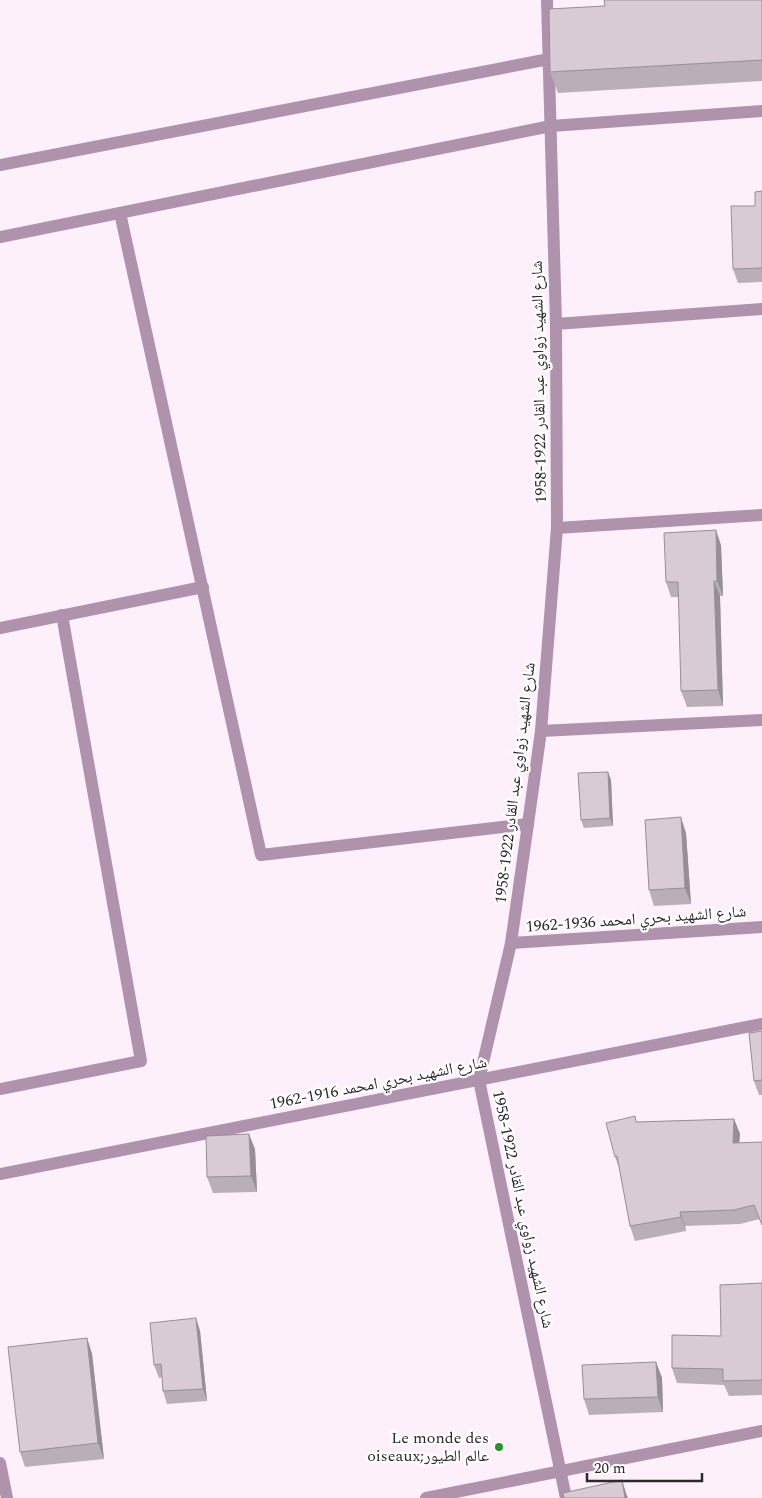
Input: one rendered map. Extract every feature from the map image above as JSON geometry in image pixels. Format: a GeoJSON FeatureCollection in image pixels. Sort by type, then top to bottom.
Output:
{"type":"FeatureCollection","features":[{"type":"Feature","properties":{"kind":"street","name":"شارع الشهيد زواوي عبد القادر 1922-1958"},"geometry":{"type":"LineString","coordinates":[[548,0],[556,324],[557,528],[541,731],[528,824],[511,943],[479,1080],[566,1498]]}},
{"type":"Feature","properties":{"kind":"street"},"geometry":{"type":"LineString","coordinates":[[0,165],[549,59]]}},
{"type":"Feature","properties":{"kind":"street"},"geometry":{"type":"LineString","coordinates":[[0,237],[551,126],[762,111]]}},
{"type":"Feature","properties":{"kind":"street"},"geometry":{"type":"LineString","coordinates":[[120,213],[261,855],[528,824]]}},
{"type":"Feature","properties":{"kind":"street"},"geometry":{"type":"LineString","coordinates":[[556,324],[762,309]]}},
{"type":"Feature","properties":{"kind":"street"},"geometry":{"type":"LineString","coordinates":[[557,528],[762,516]]}},
{"type":"Feature","properties":{"kind":"street"},"geometry":{"type":"LineString","coordinates":[[0,628],[203,587]]}},
{"type":"Feature","properties":{"kind":"street"},"geometry":{"type":"LineString","coordinates":[[0,1089],[141,1061],[62,615]]}},
{"type":"Feature","properties":{"kind":"street"},"geometry":{"type":"LineString","coordinates":[[541,731],[762,720]]}},
{"type":"Feature","properties":{"kind":"street","name":"شارع الشهيد بحري امحمد 1936-1962"},"geometry":{"type":"LineString","coordinates":[[511,943],[762,927]]}},
{"type":"Feature","properties":{"kind":"street","name":"شارع الشهيد بحري امحمد 1916-1962"},"geometry":{"type":"LineString","coordinates":[[0,1174],[762,1024]]}},
{"type":"Feature","properties":{"kind":"street"},"geometry":{"type":"LineString","coordinates":[[426,1498],[762,1431]]}},
{"type":"Feature","properties":{"kind":"street"},"geometry":{"type":"LineString","coordinates":[[0,1463],[7,1498]]}},
{"type":"Feature","properties":{"kind":"building"},"geometry":{"type":"Polygon","coordinates":[[[604,0],[762,0],[762,60],[550,72],[549,9],[605,6],[604,0]]]}},
{"type":"Feature","properties":{"kind":"building"},"geometry":{"type":"Polygon","coordinates":[[[762,191],[762,268],[733,269],[731,206],[755,206],[755,192],[762,191]]]}},
{"type":"Feature","properties":{"kind":"building"},"geometry":{"type":"Polygon","coordinates":[[[716,530],[717,581],[714,581],[718,690],[681,691],[678,582],[666,582],[664,533],[716,530]]]}},
{"type":"Feature","properties":{"kind":"building"},"geometry":{"type":"Polygon","coordinates":[[[608,772],[610,818],[581,820],[578,773],[608,772]]]}},
{"type":"Feature","properties":{"kind":"building"},"geometry":{"type":"Polygon","coordinates":[[[681,817],[685,888],[649,890],[645,820],[681,817]]]}},
{"type":"Feature","properties":{"kind":"building"},"geometry":{"type":"Polygon","coordinates":[[[762,1031],[762,1080],[754,1081],[749,1033],[762,1031]]]}},
{"type":"Feature","properties":{"kind":"building"},"geometry":{"type":"Polygon","coordinates":[[[635,1116],[636,1122],[734,1119],[733,1143],[762,1142],[762,1225],[754,1205],[734,1210],[680,1212],[681,1217],[630,1226],[617,1156],[615,1157],[606,1123],[635,1116]]]}},
{"type":"Feature","properties":{"kind":"building"},"geometry":{"type":"Polygon","coordinates":[[[249,1134],[251,1176],[207,1177],[206,1136],[249,1134]]]}},
{"type":"Feature","properties":{"kind":"building"},"geometry":{"type":"Polygon","coordinates":[[[762,1283],[762,1380],[723,1381],[723,1369],[672,1368],[672,1335],[721,1336],[720,1285],[762,1283]]]}},
{"type":"Feature","properties":{"kind":"building"},"geometry":{"type":"Polygon","coordinates":[[[196,1318],[203,1389],[163,1391],[161,1364],[154,1365],[150,1323],[196,1318]]]}},
{"type":"Feature","properties":{"kind":"building"},"geometry":{"type":"Polygon","coordinates":[[[87,1338],[98,1443],[20,1452],[8,1347],[87,1338]]]}},
{"type":"Feature","properties":{"kind":"building"},"geometry":{"type":"Polygon","coordinates":[[[656,1362],[658,1397],[584,1399],[582,1365],[656,1362]]]}},
{"type":"Feature","properties":{"kind":"building"},"geometry":{"type":"Polygon","coordinates":[[[622,1480],[625,1498],[564,1498],[563,1493],[622,1480]]]}},
{"type":"Feature","properties":{"kind":"place","name":"Le monde des oiseaux;عالم الطيور"},"geometry":{"type":"Point","coordinates":[499,1447]}}]}
